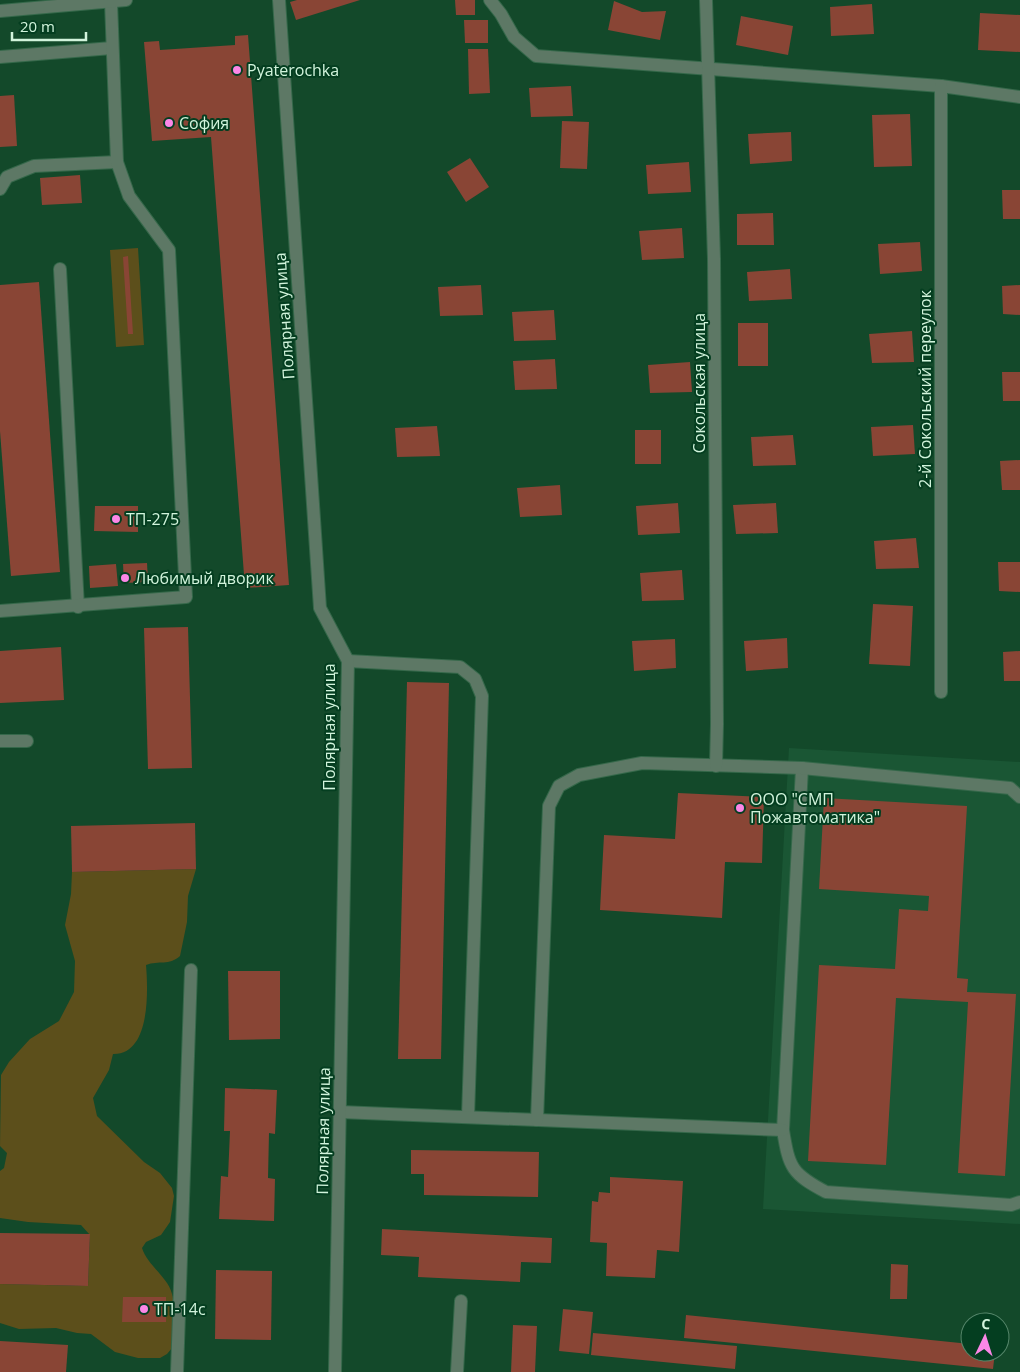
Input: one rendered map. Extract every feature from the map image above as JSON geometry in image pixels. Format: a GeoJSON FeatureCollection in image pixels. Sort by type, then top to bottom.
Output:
{"type":"FeatureCollection","features":[{"type":"Feature","properties":{"kind":"street"},"geometry":{"type":"LineString","coordinates":[[0,11],[126,0]]}},
{"type":"Feature","properties":{"kind":"street","name":"Полярная улица"},"geometry":{"type":"LineString","coordinates":[[279,0],[320,608],[348,661],[334,1372]]}},
{"type":"Feature","properties":{"kind":"street"},"geometry":{"type":"LineString","coordinates":[[490,0],[501,14],[514,37],[536,56],[941,86],[1020,97]]}},
{"type":"Feature","properties":{"kind":"street","name":"Сокольская улица"},"geometry":{"type":"LineString","coordinates":[[706,0],[714,269],[718,724],[716,766]]}},
{"type":"Feature","properties":{"kind":"street"},"geometry":{"type":"LineString","coordinates":[[0,611],[186,596],[169,250],[129,196],[118,162],[110,2]]}},
{"type":"Feature","properties":{"kind":"street"},"geometry":{"type":"LineString","coordinates":[[0,57],[112,48]]}},
{"type":"Feature","properties":{"kind":"street","name":"2-й Сокольский переулок"},"geometry":{"type":"LineString","coordinates":[[941,86],[941,692]]}},
{"type":"Feature","properties":{"kind":"street"},"geometry":{"type":"LineString","coordinates":[[0,189],[7,177],[34,166],[118,162]]}},
{"type":"Feature","properties":{"kind":"street"},"geometry":{"type":"LineString","coordinates":[[60,269],[78,606]]}},
{"type":"Feature","properties":{"kind":"street"},"geometry":{"type":"LineString","coordinates":[[348,661],[460,667],[475,678],[482,696],[468,1117]]}},
{"type":"Feature","properties":{"kind":"street"},"geometry":{"type":"LineString","coordinates":[[0,741],[27,741]]}},
{"type":"Feature","properties":{"kind":"street"},"geometry":{"type":"LineString","coordinates":[[537,1120],[549,806],[560,786],[579,775],[642,763],[802,768],[1010,788],[1020,797]]}},
{"type":"Feature","properties":{"kind":"street"},"geometry":{"type":"LineString","coordinates":[[802,768],[782,1130],[787,1156],[802,1178],[826,1192],[1011,1205],[1020,1202]]}},
{"type":"Feature","properties":{"kind":"street"},"geometry":{"type":"LineString","coordinates":[[177,1372],[191,970]]}},
{"type":"Feature","properties":{"kind":"street"},"geometry":{"type":"LineString","coordinates":[[340,1112],[782,1130]]}},
{"type":"Feature","properties":{"kind":"street"},"geometry":{"type":"LineString","coordinates":[[457,1372],[461,1301]]}},
{"type":"Feature","properties":{"kind":"shaded area"},"geometry":{"type":"Polygon","coordinates":[[[138,248],[144,345],[116,347],[110,250],[138,248]]]}},
{"type":"Feature","properties":{"kind":"shaded area"},"geometry":{"type":"Polygon","coordinates":[[[789,748],[1020,762],[1020,1224],[763,1209],[789,748]]]}},
{"type":"Feature","properties":{"kind":"shaded area"},"geometry":{"type":"Polygon","coordinates":[[[196,869],[188,896],[187,922],[180,956],[172,961],[146,965],[146,1004],[141,1033],[134,1044],[125,1051],[113,1054],[109,1070],[93,1098],[97,1116],[144,1162],[160,1173],[172,1188],[174,1196],[170,1222],[161,1235],[146,1242],[142,1248],[146,1257],[171,1290],[174,1306],[172,1348],[160,1358],[138,1358],[115,1352],[91,1334],[56,1328],[19,1329],[0,1323],[0,1284],[88,1286],[90,1235],[81,1225],[28,1222],[0,1218],[0,1171],[4,1168],[7,1153],[0,1146],[1,1075],[9,1062],[30,1039],[59,1021],[74,992],[75,961],[65,925],[71,894],[72,872],[196,869]]]}},
{"type":"Feature","properties":{"kind":"building"},"geometry":{"type":"Polygon","coordinates":[[[297,0],[360,0],[296,20],[290,2],[297,0]]]}},
{"type":"Feature","properties":{"kind":"building"},"geometry":{"type":"Polygon","coordinates":[[[455,0],[475,0],[475,15],[456,15],[455,0]]]}},
{"type":"Feature","properties":{"kind":"building"},"geometry":{"type":"Polygon","coordinates":[[[614,1],[642,12],[666,11],[660,40],[608,30],[614,1]]]}},
{"type":"Feature","properties":{"kind":"building"},"geometry":{"type":"Polygon","coordinates":[[[872,4],[874,34],[831,36],[830,7],[872,4]]]}},
{"type":"Feature","properties":{"kind":"building"},"geometry":{"type":"Polygon","coordinates":[[[980,13],[1020,15],[1020,52],[978,50],[980,13]]]}},
{"type":"Feature","properties":{"kind":"building"},"geometry":{"type":"Polygon","coordinates":[[[741,16],[793,26],[788,55],[736,45],[741,16]]]}},
{"type":"Feature","properties":{"kind":"building"},"geometry":{"type":"Polygon","coordinates":[[[464,20],[488,20],[488,43],[465,43],[464,20]]]}},
{"type":"Feature","properties":{"kind":"building"},"geometry":{"type":"Polygon","coordinates":[[[248,35],[289,585],[245,588],[211,137],[152,141],[144,42],[159,41],[160,50],[235,45],[235,36],[248,35]]]}},
{"type":"Feature","properties":{"kind":"building"},"geometry":{"type":"Polygon","coordinates":[[[468,49],[488,49],[490,93],[469,94],[468,49]]]}},
{"type":"Feature","properties":{"kind":"building"},"geometry":{"type":"Polygon","coordinates":[[[571,86],[573,116],[531,117],[529,88],[571,86]]]}},
{"type":"Feature","properties":{"kind":"building"},"geometry":{"type":"Polygon","coordinates":[[[14,95],[17,146],[0,147],[0,96],[14,95]]]}},
{"type":"Feature","properties":{"kind":"building"},"geometry":{"type":"Polygon","coordinates":[[[910,114],[912,166],[874,167],[872,115],[910,114]]]}},
{"type":"Feature","properties":{"kind":"building"},"geometry":{"type":"Polygon","coordinates":[[[562,121],[589,122],[587,169],[560,168],[562,121]]]}},
{"type":"Feature","properties":{"kind":"building"},"geometry":{"type":"Polygon","coordinates":[[[791,132],[792,161],[750,164],[748,134],[791,132]]]}},
{"type":"Feature","properties":{"kind":"building"},"geometry":{"type":"Polygon","coordinates":[[[470,158],[489,187],[466,202],[447,172],[470,158]]]}},
{"type":"Feature","properties":{"kind":"building"},"geometry":{"type":"Polygon","coordinates":[[[689,162],[691,192],[648,194],[646,165],[689,162]]]}},
{"type":"Feature","properties":{"kind":"building"},"geometry":{"type":"Polygon","coordinates":[[[80,175],[82,203],[42,205],[40,178],[80,175]]]}},
{"type":"Feature","properties":{"kind":"building"},"geometry":{"type":"Polygon","coordinates":[[[1002,190],[1020,190],[1020,219],[1003,219],[1002,190]]]}},
{"type":"Feature","properties":{"kind":"building"},"geometry":{"type":"Polygon","coordinates":[[[773,213],[774,245],[737,245],[737,214],[773,213]]]}},
{"type":"Feature","properties":{"kind":"building"},"geometry":{"type":"Polygon","coordinates":[[[682,228],[684,258],[642,260],[639,231],[682,228]]]}},
{"type":"Feature","properties":{"kind":"building"},"geometry":{"type":"Polygon","coordinates":[[[920,242],[922,271],[880,274],[878,244],[920,242]]]}},
{"type":"Feature","properties":{"kind":"building"},"geometry":{"type":"Polygon","coordinates":[[[128,256],[133,334],[128,334],[123,257],[128,256]]]}},
{"type":"Feature","properties":{"kind":"building"},"geometry":{"type":"Polygon","coordinates":[[[790,269],[792,299],[749,301],[747,272],[790,269]]]}},
{"type":"Feature","properties":{"kind":"building"},"geometry":{"type":"Polygon","coordinates":[[[39,282],[60,572],[11,576],[0,431],[0,285],[39,282]]]}},
{"type":"Feature","properties":{"kind":"building"},"geometry":{"type":"Polygon","coordinates":[[[481,285],[483,315],[440,316],[438,287],[481,285]]]}},
{"type":"Feature","properties":{"kind":"building"},"geometry":{"type":"Polygon","coordinates":[[[1020,285],[1020,315],[1003,314],[1002,286],[1020,285]]]}},
{"type":"Feature","properties":{"kind":"building"},"geometry":{"type":"Polygon","coordinates":[[[554,310],[556,340],[514,341],[512,312],[554,310]]]}},
{"type":"Feature","properties":{"kind":"building"},"geometry":{"type":"Polygon","coordinates":[[[738,323],[768,323],[768,366],[738,366],[738,323]]]}},
{"type":"Feature","properties":{"kind":"building"},"geometry":{"type":"Polygon","coordinates":[[[912,331],[914,362],[872,363],[869,334],[912,331]]]}},
{"type":"Feature","properties":{"kind":"building"},"geometry":{"type":"Polygon","coordinates":[[[555,359],[557,389],[515,390],[513,361],[555,359]]]}},
{"type":"Feature","properties":{"kind":"building"},"geometry":{"type":"Polygon","coordinates":[[[690,362],[692,392],[650,393],[648,365],[690,362]]]}},
{"type":"Feature","properties":{"kind":"building"},"geometry":{"type":"Polygon","coordinates":[[[1002,372],[1020,372],[1020,401],[1003,401],[1002,372]]]}},
{"type":"Feature","properties":{"kind":"building"},"geometry":{"type":"Polygon","coordinates":[[[913,425],[915,454],[873,456],[871,427],[913,425]]]}},
{"type":"Feature","properties":{"kind":"building"},"geometry":{"type":"Polygon","coordinates":[[[437,426],[440,456],[397,457],[395,428],[437,426]]]}},
{"type":"Feature","properties":{"kind":"building"},"geometry":{"type":"Polygon","coordinates":[[[635,430],[661,430],[661,464],[635,464],[635,430]]]}},
{"type":"Feature","properties":{"kind":"building"},"geometry":{"type":"Polygon","coordinates":[[[793,435],[796,465],[753,466],[751,437],[793,435]]]}},
{"type":"Feature","properties":{"kind":"building"},"geometry":{"type":"Polygon","coordinates":[[[1020,460],[1020,490],[1002,490],[1000,461],[1020,460]]]}},
{"type":"Feature","properties":{"kind":"building"},"geometry":{"type":"Polygon","coordinates":[[[560,485],[562,515],[520,517],[517,488],[560,485]]]}},
{"type":"Feature","properties":{"kind":"building"},"geometry":{"type":"Polygon","coordinates":[[[678,503],[680,533],[638,535],[636,506],[678,503]]]}},
{"type":"Feature","properties":{"kind":"building"},"geometry":{"type":"Polygon","coordinates":[[[776,503],[778,533],[736,534],[733,505],[776,503]]]}},
{"type":"Feature","properties":{"kind":"building","name":"ТП-275"},"geometry":{"type":"Polygon","coordinates":[[[95,506],[138,506],[138,532],[94,531],[95,506]]]}},
{"type":"Feature","properties":{"kind":"building"},"geometry":{"type":"Polygon","coordinates":[[[916,538],[919,568],[876,569],[874,541],[916,538]]]}},
{"type":"Feature","properties":{"kind":"building"},"geometry":{"type":"Polygon","coordinates":[[[998,562],[1020,562],[1020,592],[999,591],[998,562]]]}},
{"type":"Feature","properties":{"kind":"building"},"geometry":{"type":"Polygon","coordinates":[[[147,563],[148,582],[124,583],[123,564],[147,563]]]}},
{"type":"Feature","properties":{"kind":"building"},"geometry":{"type":"Polygon","coordinates":[[[116,564],[118,586],[90,588],[89,566],[116,564]]]}},
{"type":"Feature","properties":{"kind":"building"},"geometry":{"type":"Polygon","coordinates":[[[682,570],[684,600],[642,601],[640,573],[682,570]]]}},
{"type":"Feature","properties":{"kind":"building"},"geometry":{"type":"Polygon","coordinates":[[[873,604],[913,606],[910,666],[869,664],[873,604]]]}},
{"type":"Feature","properties":{"kind":"building"},"geometry":{"type":"Polygon","coordinates":[[[188,627],[192,768],[148,769],[144,628],[188,627]]]}},
{"type":"Feature","properties":{"kind":"building"},"geometry":{"type":"Polygon","coordinates":[[[787,638],[788,668],[746,671],[744,641],[787,638]]]}},
{"type":"Feature","properties":{"kind":"building"},"geometry":{"type":"Polygon","coordinates":[[[675,639],[676,668],[634,671],[632,641],[675,639]]]}},
{"type":"Feature","properties":{"kind":"building"},"geometry":{"type":"Polygon","coordinates":[[[61,647],[64,700],[0,703],[0,651],[61,647]]]}},
{"type":"Feature","properties":{"kind":"building"},"geometry":{"type":"Polygon","coordinates":[[[1020,651],[1020,681],[1004,681],[1003,652],[1020,651]]]}},
{"type":"Feature","properties":{"kind":"building"},"geometry":{"type":"Polygon","coordinates":[[[407,682],[449,683],[441,1059],[398,1059],[407,682]]]}},
{"type":"Feature","properties":{"kind":"building"},"geometry":{"type":"Polygon","coordinates":[[[678,793],[764,797],[762,863],[725,862],[722,918],[600,910],[604,835],[675,839],[678,793]]]}},
{"type":"Feature","properties":{"kind":"building"},"geometry":{"type":"Polygon","coordinates":[[[824,798],[967,806],[957,978],[968,979],[967,992],[1016,994],[1005,1176],[958,1173],[968,1002],[896,998],[886,1165],[808,1161],[819,965],[895,969],[899,909],[928,911],[929,896],[819,889],[824,798]]]}},
{"type":"Feature","properties":{"kind":"building"},"geometry":{"type":"Polygon","coordinates":[[[195,823],[196,869],[72,872],[71,826],[195,823]]]}},
{"type":"Feature","properties":{"kind":"building"},"geometry":{"type":"Polygon","coordinates":[[[228,971],[280,971],[280,1039],[229,1040],[228,971]]]}},
{"type":"Feature","properties":{"kind":"building"},"geometry":{"type":"Polygon","coordinates":[[[225,1088],[277,1090],[275,1134],[269,1133],[268,1178],[275,1179],[274,1221],[219,1219],[221,1176],[228,1177],[230,1131],[224,1131],[225,1088]]]}},
{"type":"Feature","properties":{"kind":"building"},"geometry":{"type":"Polygon","coordinates":[[[411,1150],[539,1152],[538,1197],[424,1195],[424,1174],[411,1174],[411,1150]]]}},
{"type":"Feature","properties":{"kind":"building"},"geometry":{"type":"Polygon","coordinates":[[[610,1177],[683,1181],[679,1252],[657,1250],[655,1278],[606,1276],[607,1243],[590,1242],[592,1201],[598,1202],[599,1192],[610,1193],[610,1177]]]}},
{"type":"Feature","properties":{"kind":"building"},"geometry":{"type":"Polygon","coordinates":[[[382,1229],[552,1238],[551,1263],[521,1262],[520,1282],[418,1277],[419,1257],[381,1255],[382,1229]]]}},
{"type":"Feature","properties":{"kind":"building"},"geometry":{"type":"Polygon","coordinates":[[[0,1233],[90,1234],[88,1286],[0,1284],[0,1233]]]}},
{"type":"Feature","properties":{"kind":"building"},"geometry":{"type":"Polygon","coordinates":[[[891,1264],[908,1265],[907,1299],[890,1299],[891,1264]]]}},
{"type":"Feature","properties":{"kind":"building"},"geometry":{"type":"Polygon","coordinates":[[[216,1270],[272,1271],[271,1340],[215,1339],[216,1270]]]}},
{"type":"Feature","properties":{"kind":"building","name":"ТП-14с"},"geometry":{"type":"Polygon","coordinates":[[[123,1297],[166,1297],[166,1322],[122,1322],[123,1297]]]}},
{"type":"Feature","properties":{"kind":"building"},"geometry":{"type":"Polygon","coordinates":[[[563,1309],[593,1312],[589,1354],[559,1351],[563,1309]]]}},
{"type":"Feature","properties":{"kind":"building"},"geometry":{"type":"Polygon","coordinates":[[[686,1315],[960,1343],[960,1362],[994,1362],[993,1369],[684,1338],[686,1315]]]}},
{"type":"Feature","properties":{"kind":"building"},"geometry":{"type":"Polygon","coordinates":[[[513,1325],[537,1326],[535,1372],[511,1372],[513,1325]]]}},
{"type":"Feature","properties":{"kind":"building"},"geometry":{"type":"Polygon","coordinates":[[[593,1333],[737,1346],[735,1369],[591,1355],[593,1333]]]}},
{"type":"Feature","properties":{"kind":"building"},"geometry":{"type":"Polygon","coordinates":[[[0,1341],[68,1345],[66,1372],[0,1372],[0,1341]]]}},
{"type":"Feature","properties":{"kind":"place","name":"Pyaterochka"},"geometry":{"type":"Point","coordinates":[237,70]}},
{"type":"Feature","properties":{"kind":"place","name":"София"},"geometry":{"type":"Point","coordinates":[169,123]}},
{"type":"Feature","properties":{"kind":"place","name":"ТП-275"},"geometry":{"type":"Point","coordinates":[116,519]}},
{"type":"Feature","properties":{"kind":"place","name":"Любимый дворик"},"geometry":{"type":"Point","coordinates":[125,578]}},
{"type":"Feature","properties":{"kind":"place","name":"ООО \"СМП Пожавтоматика\""},"geometry":{"type":"Point","coordinates":[740,808]}},
{"type":"Feature","properties":{"kind":"place","name":"ТП-14с"},"geometry":{"type":"Point","coordinates":[144,1309]}}]}
